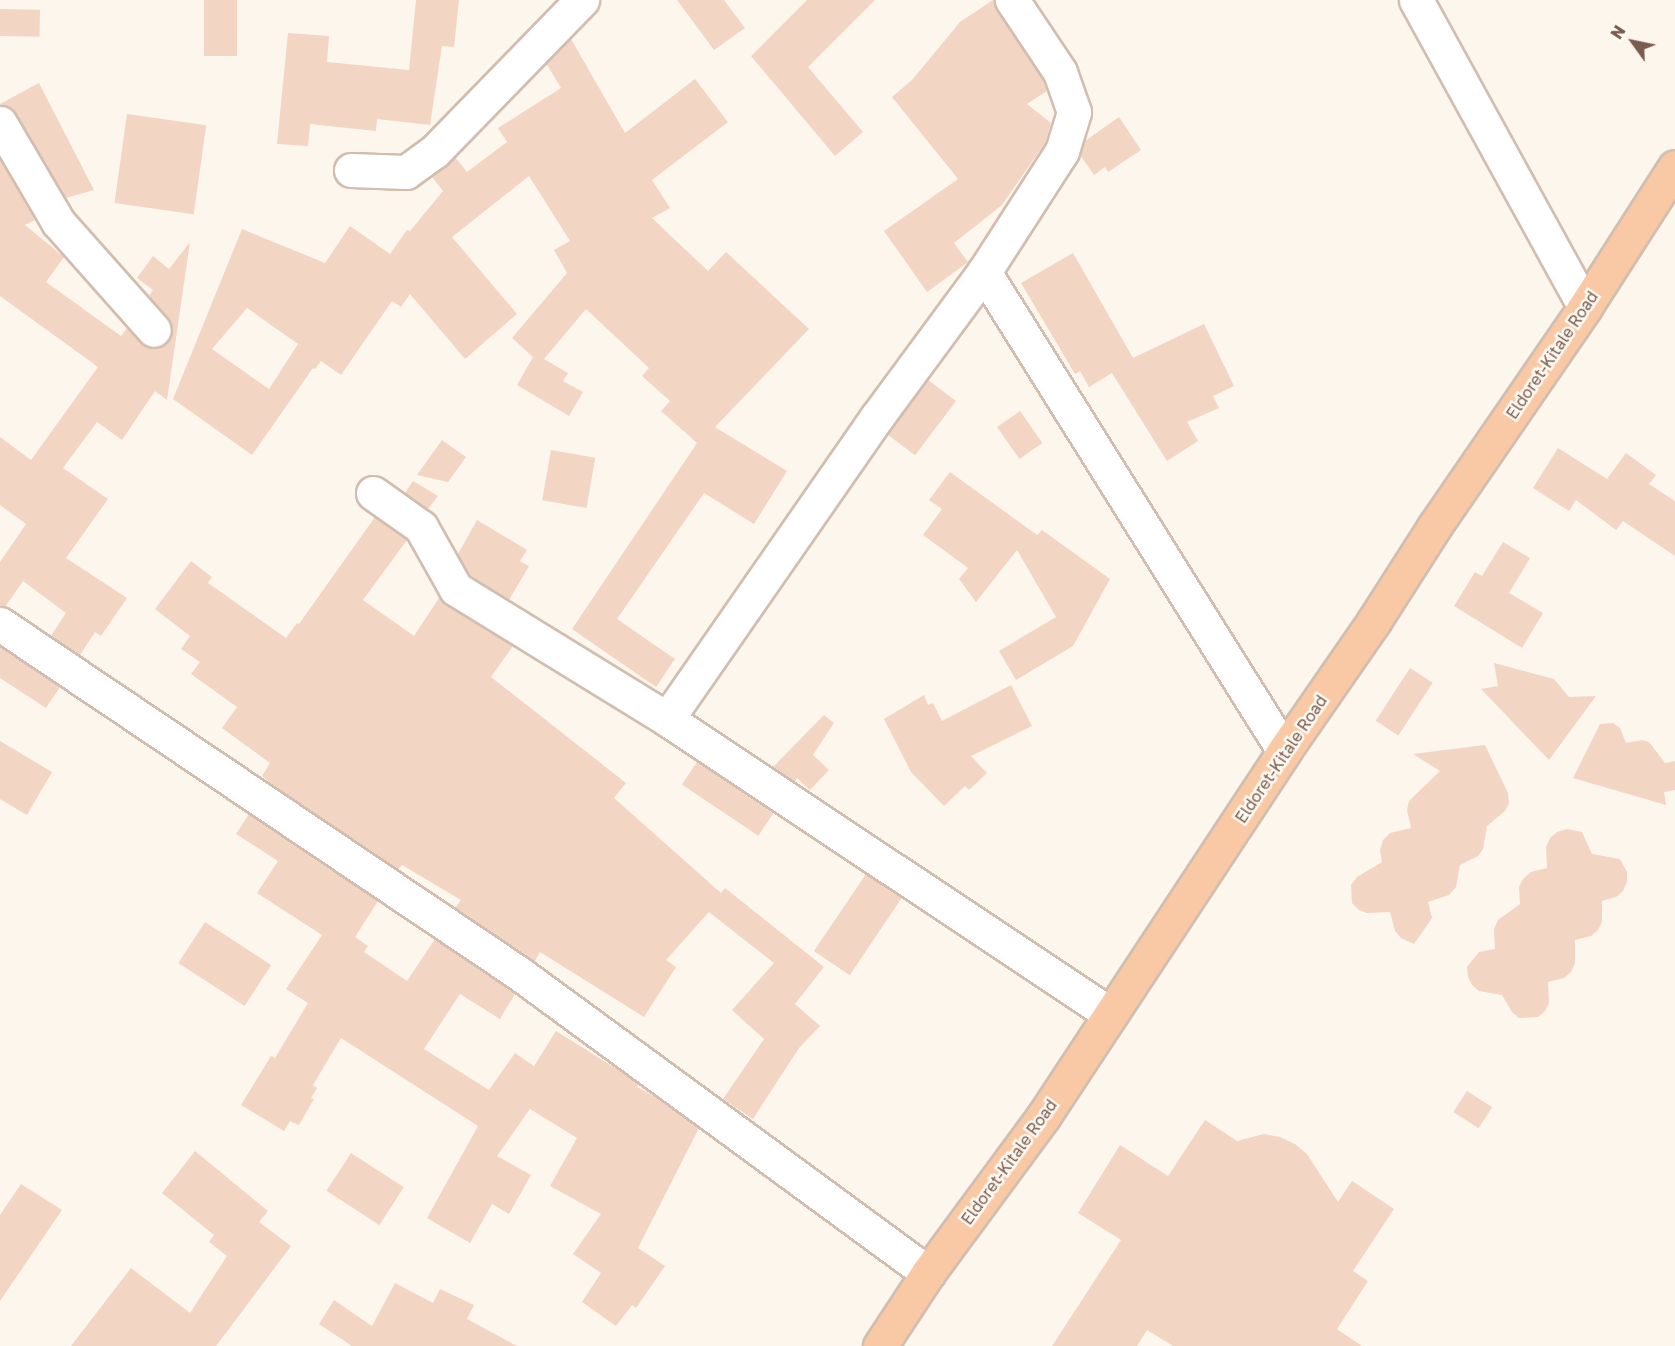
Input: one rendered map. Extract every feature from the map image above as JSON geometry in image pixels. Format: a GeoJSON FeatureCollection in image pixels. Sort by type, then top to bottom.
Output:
{"type":"FeatureCollection","features":[{"type":"Feature","properties":{"kind":"highway","name":"Eldoret-Kitale Road"},"geometry":{"type":"LineString","coordinates":[[880,1346],[928,1273],[1043,1117],[1284,751],[1670,185]]}},
{"type":"Feature","properties":{"kind":"street"},"geometry":{"type":"LineString","coordinates":[[351,170],[406,172],[435,151],[582,0]]}},
{"type":"Feature","properties":{"kind":"street"},"geometry":{"type":"LineString","coordinates":[[667,719],[877,417],[984,272],[1062,151],[1074,112],[1060,72],[1012,0]]}},
{"type":"Feature","properties":{"kind":"street"},"geometry":{"type":"LineString","coordinates":[[1416,0],[1585,307]]}},
{"type":"Feature","properties":{"kind":"street"},"geometry":{"type":"LineString","coordinates":[[0,123],[58,222],[154,330]]}},
{"type":"Feature","properties":{"kind":"street"},"geometry":{"type":"LineString","coordinates":[[984,272],[1284,751]]}},
{"type":"Feature","properties":{"kind":"street"},"geometry":{"type":"LineString","coordinates":[[373,493],[421,527],[456,589],[667,719],[1110,1014]]}},
{"type":"Feature","properties":{"kind":"street"},"geometry":{"type":"LineString","coordinates":[[0,624],[520,974],[928,1273]]}},
{"type":"Feature","properties":{"kind":"building"},"geometry":{"type":"Polygon","coordinates":[[[204,0],[237,0],[237,56],[204,56],[204,0]]]}},
{"type":"Feature","properties":{"kind":"building"},"geometry":{"type":"Polygon","coordinates":[[[416,0],[459,0],[454,47],[442,46],[430,125],[377,119],[376,131],[310,124],[308,146],[277,144],[288,33],[329,36],[327,62],[409,70],[416,0]]]}},
{"type":"Feature","properties":{"kind":"building"},"geometry":{"type":"Polygon","coordinates":[[[677,0],[724,0],[745,28],[714,50],[677,0]]]}},
{"type":"Feature","properties":{"kind":"building"},"geometry":{"type":"Polygon","coordinates":[[[807,0],[875,0],[808,67],[863,132],[835,156],[751,56],[807,0]]]}},
{"type":"Feature","properties":{"kind":"building"},"geometry":{"type":"Polygon","coordinates":[[[993,0],[996,10],[1043,80],[1047,91],[1027,104],[1051,123],[1045,143],[1002,205],[954,243],[968,262],[927,292],[884,231],[958,179],[892,97],[912,80],[960,22],[993,0]]]}},
{"type":"Feature","properties":{"kind":"building"},"geometry":{"type":"Polygon","coordinates":[[[0,9],[40,10],[40,37],[0,36],[0,9]]]}},
{"type":"Feature","properties":{"kind":"building"},"geometry":{"type":"Polygon","coordinates":[[[571,39],[625,133],[695,79],[728,122],[652,180],[670,208],[652,218],[708,271],[726,252],[809,329],[715,427],[787,471],[754,524],[704,493],[617,619],[675,659],[656,687],[572,629],[697,443],[661,411],[670,401],[642,376],[649,368],[586,309],[544,359],[568,373],[563,381],[583,392],[569,416],[517,385],[533,357],[512,338],[567,273],[554,250],[570,241],[529,176],[452,237],[517,314],[465,359],[410,294],[401,307],[392,301],[341,375],[321,361],[315,369],[313,368],[252,455],[173,399],[242,229],[325,263],[350,226],[390,254],[407,230],[410,231],[443,191],[432,177],[455,157],[467,172],[507,142],[498,128],[561,88],[546,63],[571,39]],[[247,308],[212,349],[269,389],[298,344],[247,308]]]}},
{"type":"Feature","properties":{"kind":"building"},"geometry":{"type":"Polygon","coordinates":[[[39,83],[94,190],[66,198],[16,114],[10,107],[0,104],[39,83]]]}},
{"type":"Feature","properties":{"kind":"building"},"geometry":{"type":"Polygon","coordinates":[[[127,114],[206,125],[194,214],[114,203],[127,114]]]}},
{"type":"Feature","properties":{"kind":"building"},"geometry":{"type":"Polygon","coordinates":[[[1119,117],[1141,150],[1108,172],[1105,167],[1094,175],[1080,155],[1085,141],[1119,117]]]}},
{"type":"Feature","properties":{"kind":"building"},"geometry":{"type":"Polygon","coordinates":[[[0,160],[35,220],[25,225],[64,257],[46,282],[121,336],[127,328],[148,348],[157,348],[167,344],[172,335],[172,326],[149,296],[153,290],[137,278],[153,256],[169,269],[190,242],[167,400],[155,391],[122,440],[97,422],[63,468],[108,499],[66,558],[127,598],[101,636],[95,632],[80,655],[51,636],[66,613],[23,581],[5,607],[0,605],[0,562],[26,524],[0,505],[0,437],[31,460],[98,367],[0,296],[0,160]]]}},
{"type":"Feature","properties":{"kind":"building"},"geometry":{"type":"Polygon","coordinates":[[[1073,253],[1133,358],[1204,324],[1234,386],[1213,396],[1219,408],[1187,422],[1198,441],[1167,461],[1112,373],[1089,387],[1080,371],[1075,374],[1021,283],[1073,253]]]}},
{"type":"Feature","properties":{"kind":"building"},"geometry":{"type":"Polygon","coordinates":[[[928,380],[956,401],[915,455],[887,434],[928,380]]]}},
{"type":"Feature","properties":{"kind":"building"},"geometry":{"type":"Polygon","coordinates":[[[1020,411],[1042,443],[1019,459],[997,427],[1020,411]]]}},
{"type":"Feature","properties":{"kind":"building"},"geometry":{"type":"Polygon","coordinates":[[[442,440],[466,457],[448,482],[417,475],[442,440]]]}},
{"type":"Feature","properties":{"kind":"building"},"geometry":{"type":"Polygon","coordinates":[[[1558,448],[1607,479],[1626,453],[1656,475],[1649,484],[1675,501],[1675,556],[1623,521],[1616,530],[1576,500],[1569,511],[1533,488],[1558,448]]]}},
{"type":"Feature","properties":{"kind":"building"},"geometry":{"type":"Polygon","coordinates":[[[551,450],[595,458],[586,508],[542,500],[551,450]]]}},
{"type":"Feature","properties":{"kind":"building"},"geometry":{"type":"Polygon","coordinates":[[[950,472],[1037,535],[1042,530],[1110,579],[1073,646],[1016,680],[999,651],[1056,617],[1017,550],[976,602],[959,579],[968,568],[923,535],[942,509],[929,500],[950,472]]]}},
{"type":"Feature","properties":{"kind":"building"},"geometry":{"type":"Polygon","coordinates":[[[413,481],[438,496],[428,509],[405,493],[413,481]]]}},
{"type":"Feature","properties":{"kind":"building"},"geometry":{"type":"Polygon","coordinates":[[[375,517],[407,540],[363,600],[414,636],[439,598],[446,605],[513,646],[491,677],[626,783],[614,798],[721,893],[725,888],[824,967],[795,1004],[820,1026],[799,1048],[753,1119],[723,1099],[764,1039],[732,1010],[774,963],[709,912],[666,960],[676,967],[644,1017],[540,952],[535,961],[455,908],[461,900],[402,865],[398,870],[270,783],[262,776],[270,763],[222,728],[237,707],[191,674],[200,662],[181,649],[190,636],[155,609],[191,561],[212,577],[208,583],[286,638],[297,623],[299,624],[375,517]]]}},
{"type":"Feature","properties":{"kind":"building"},"geometry":{"type":"Polygon","coordinates":[[[477,520],[527,550],[520,561],[529,566],[509,600],[470,576],[458,554],[477,520]]]}},
{"type":"Feature","properties":{"kind":"building"},"geometry":{"type":"Polygon","coordinates":[[[1503,542],[1530,558],[1509,593],[1543,613],[1522,648],[1454,606],[1475,572],[1482,576],[1503,542]]]}},
{"type":"Feature","properties":{"kind":"building"},"geometry":{"type":"Polygon","coordinates":[[[0,647],[60,687],[46,708],[0,678],[0,647]]]}},
{"type":"Feature","properties":{"kind":"building"},"geometry":{"type":"Polygon","coordinates":[[[1494,663],[1554,679],[1569,697],[1596,696],[1549,760],[1481,689],[1498,686],[1494,663]]]}},
{"type":"Feature","properties":{"kind":"building"},"geometry":{"type":"Polygon","coordinates":[[[1410,668],[1433,683],[1398,736],[1376,721],[1410,668]]]}},
{"type":"Feature","properties":{"kind":"building"},"geometry":{"type":"Polygon","coordinates":[[[1011,685],[1032,726],[971,756],[987,773],[969,790],[965,786],[944,806],[911,772],[884,719],[924,695],[928,705],[933,703],[942,721],[1011,685]]]}},
{"type":"Feature","properties":{"kind":"building"},"geometry":{"type":"Polygon","coordinates":[[[824,715],[834,723],[813,755],[829,770],[810,790],[797,778],[795,782],[773,767],[824,715]]]}},
{"type":"Feature","properties":{"kind":"building"},"geometry":{"type":"Polygon","coordinates":[[[1613,723],[1620,728],[1626,743],[1642,740],[1649,742],[1665,763],[1675,761],[1675,790],[1664,792],[1666,805],[1573,778],[1600,724],[1613,723]]]}},
{"type":"Feature","properties":{"kind":"building"},"geometry":{"type":"Polygon","coordinates":[[[0,741],[52,772],[27,815],[0,799],[0,741]]]}},
{"type":"Feature","properties":{"kind":"building"},"geometry":{"type":"Polygon","coordinates":[[[1485,745],[1508,793],[1509,803],[1505,811],[1487,826],[1483,849],[1478,856],[1460,865],[1456,887],[1449,895],[1428,902],[1432,918],[1414,944],[1401,938],[1395,931],[1390,912],[1367,913],[1359,910],[1352,903],[1351,885],[1357,877],[1382,862],[1380,850],[1383,840],[1390,833],[1411,828],[1407,810],[1409,801],[1440,771],[1413,754],[1485,745]]]}},
{"type":"Feature","properties":{"kind":"building"},"geometry":{"type":"Polygon","coordinates":[[[697,762],[773,813],[758,836],[682,784],[697,762]]]}},
{"type":"Feature","properties":{"kind":"building"},"geometry":{"type":"Polygon","coordinates":[[[249,814],[378,901],[355,937],[368,946],[364,952],[407,981],[435,939],[515,994],[500,1019],[460,994],[424,1049],[489,1090],[515,1053],[534,1066],[556,1031],[620,1071],[639,1084],[637,1087],[661,1100],[699,1128],[638,1248],[665,1266],[636,1308],[632,1305],[616,1326],[582,1302],[601,1273],[573,1254],[601,1214],[550,1186],[577,1138],[530,1109],[497,1156],[531,1175],[509,1214],[492,1204],[470,1243],[427,1218],[478,1126],[341,1038],[313,1085],[317,1088],[311,1098],[314,1099],[299,1125],[290,1121],[284,1131],[241,1105],[271,1056],[275,1058],[308,1003],[286,989],[322,935],[257,893],[278,861],[236,834],[249,814]]]}},
{"type":"Feature","properties":{"kind":"building"},"geometry":{"type":"Polygon","coordinates":[[[1567,829],[1582,832],[1592,854],[1620,859],[1627,872],[1627,882],[1623,891],[1616,897],[1602,901],[1602,922],[1598,930],[1591,936],[1575,940],[1575,963],[1571,972],[1564,978],[1548,982],[1549,1003],[1545,1011],[1538,1017],[1519,1018],[1512,1012],[1502,995],[1479,991],[1472,985],[1467,967],[1479,952],[1495,949],[1494,929],[1498,920],[1520,904],[1519,887],[1523,879],[1531,872],[1547,868],[1546,847],[1550,838],[1557,832],[1567,829]]]}},
{"type":"Feature","properties":{"kind":"building"},"geometry":{"type":"Polygon","coordinates":[[[866,874],[902,898],[850,975],[814,951],[866,874]]]}},
{"type":"Feature","properties":{"kind":"building"},"geometry":{"type":"Polygon","coordinates":[[[205,922],[271,965],[245,1006],[178,963],[205,922]]]}},
{"type":"Feature","properties":{"kind":"building"},"geometry":{"type":"Polygon","coordinates":[[[1467,1091],[1492,1107],[1479,1128],[1453,1112],[1467,1091]]]}},
{"type":"Feature","properties":{"kind":"building"},"geometry":{"type":"Polygon","coordinates":[[[1205,1120],[1237,1141],[1264,1134],[1280,1137],[1295,1144],[1307,1154],[1338,1202],[1352,1181],[1394,1209],[1353,1271],[1368,1281],[1337,1329],[1362,1346],[1173,1346],[1147,1330],[1137,1346],[1052,1346],[1121,1240],[1078,1213],[1120,1145],[1168,1176],[1205,1120]]]}},
{"type":"Feature","properties":{"kind":"building"},"geometry":{"type":"Polygon","coordinates":[[[195,1151],[268,1211],[259,1222],[291,1246],[216,1346],[71,1346],[131,1268],[190,1313],[227,1256],[209,1242],[214,1235],[162,1193],[195,1151]]]}},
{"type":"Feature","properties":{"kind":"building"},"geometry":{"type":"Polygon","coordinates":[[[351,1153],[404,1187],[379,1225],[326,1191],[351,1153]]]}},
{"type":"Feature","properties":{"kind":"building"},"geometry":{"type":"Polygon","coordinates":[[[21,1184],[62,1210],[0,1301],[0,1215],[21,1184]]]}},
{"type":"Feature","properties":{"kind":"building"},"geometry":{"type":"Polygon","coordinates":[[[395,1283],[433,1303],[440,1289],[474,1305],[467,1319],[517,1346],[352,1346],[319,1324],[334,1300],[372,1326],[395,1283]]]}}]}
